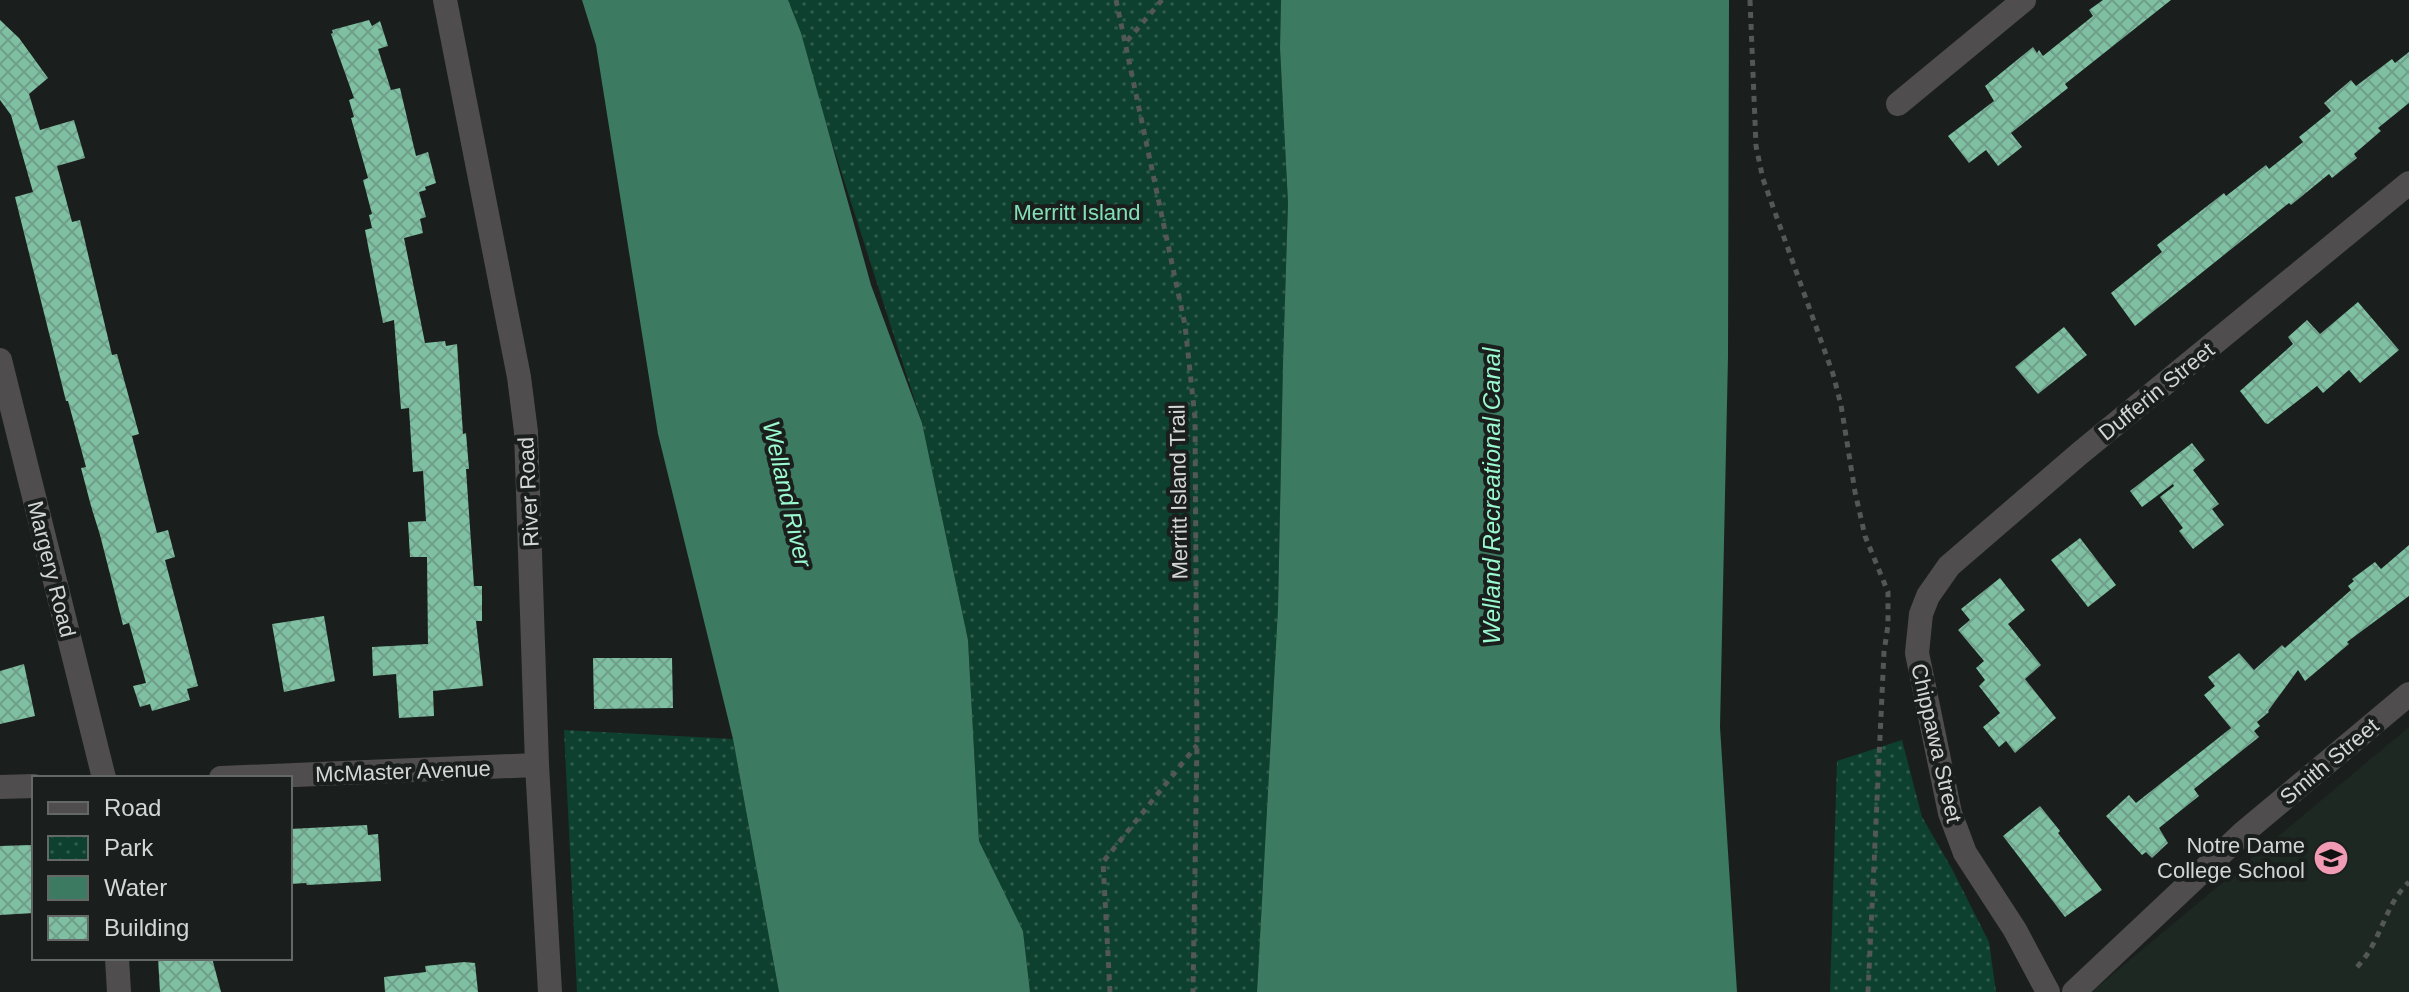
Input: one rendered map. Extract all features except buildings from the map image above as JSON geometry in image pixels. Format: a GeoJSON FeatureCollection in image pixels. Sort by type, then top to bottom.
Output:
{"type":"FeatureCollection","features":[{"type":"Feature","properties":{"kind":"street","name":"River Road"},"geometry":{"type":"LineString","coordinates":[[445,0],[519,377],[526,432],[537,765],[550,992]]}},
{"type":"Feature","properties":{"kind":"street"},"geometry":{"type":"LineString","coordinates":[[1898,104],[2024,0]]}},
{"type":"Feature","properties":{"kind":"street","name":"Dufferin Street"},"geometry":{"type":"LineString","coordinates":[[1921,614],[1937,581],[1964,553],[2079,454],[2409,183]]}},
{"type":"Feature","properties":{"kind":"street","name":"Margery Road"},"geometry":{"type":"LineString","coordinates":[[0,360],[104,776]]}},
{"type":"Feature","properties":{"kind":"street","name":"Chippawa Street"},"geometry":{"type":"LineString","coordinates":[[1921,614],[1917,653],[1950,813],[1965,853],[2015,930],[2048,992]]}},
{"type":"Feature","properties":{"kind":"street","name":"Smith Street"},"geometry":{"type":"LineString","coordinates":[[2074,992],[2243,833],[2409,694]]}},
{"type":"Feature","properties":{"kind":"street","name":"McMaster Avenue"},"geometry":{"type":"LineString","coordinates":[[270,776],[537,765]]}},
{"type":"Feature","properties":{"kind":"street"},"geometry":{"type":"LineString","coordinates":[[0,787],[32,786]]}},
{"type":"Feature","properties":{"kind":"street"},"geometry":{"type":"LineString","coordinates":[[117,960],[119,992]]}},
{"type":"Feature","properties":{"kind":"path","name":"Merritt Island Trail"},"geometry":{"type":"LineString","coordinates":[[1116,0],[1185,325],[1195,418],[1197,744],[1193,992]]}},
{"type":"Feature","properties":{"kind":"path"},"geometry":{"type":"LineString","coordinates":[[1126,42],[1162,0]]}},
{"type":"Feature","properties":{"kind":"path"},"geometry":{"type":"LineString","coordinates":[[1750,0],[1756,146],[1763,179],[1833,374],[1865,536],[1888,592],[1868,992]]}},
{"type":"Feature","properties":{"kind":"path"},"geometry":{"type":"LineString","coordinates":[[1110,992],[1103,862],[1197,744]]}},
{"type":"Feature","properties":{"kind":"path"},"geometry":{"type":"LineString","coordinates":[[2357,967],[2373,947],[2395,898],[2409,882]]}},
{"type":"Feature","properties":{"kind":"shaded area","name":"Notre Dame College School"},"geometry":{"type":"Polygon","coordinates":[[[2409,727],[2409,992],[2093,992],[2095,989],[2409,727]]]}},
{"type":"Feature","properties":{"kind":"green space","name":"Merritt Island"},"geometry":{"type":"Polygon","coordinates":[[[786,0],[1281,0],[1280,48],[1288,203],[1278,608],[1257,992],[1030,992],[1023,931],[979,841],[968,640],[922,423],[786,0]]]}},
{"type":"Feature","properties":{"kind":"green space"},"geometry":{"type":"Polygon","coordinates":[[[564,730],[733,739],[779,992],[577,992],[564,730]]]}},
{"type":"Feature","properties":{"kind":"green space"},"geometry":{"type":"Polygon","coordinates":[[[1902,740],[1922,817],[1989,942],[1996,992],[1830,992],[1837,761],[1902,740]]]}},
{"type":"Feature","properties":{"kind":"water","name":"Welland River"},"geometry":{"type":"Polygon","coordinates":[[[582,0],[788,0],[801,33],[871,285],[922,423],[968,640],[979,841],[1023,931],[1030,992],[779,992],[733,739],[658,434],[596,45],[582,0]]]}},
{"type":"Feature","properties":{"kind":"water","name":"Welland Recreational Canal"},"geometry":{"type":"Polygon","coordinates":[[[1281,0],[1729,0],[1728,357],[1720,727],[1737,992],[1257,992],[1278,608],[1288,203],[1280,48],[1281,0]]]}},
{"type":"Feature","properties":{"kind":"place","name":"Notre Dame College School"},"geometry":{"type":"Point","coordinates":[2331,858]}}]}
